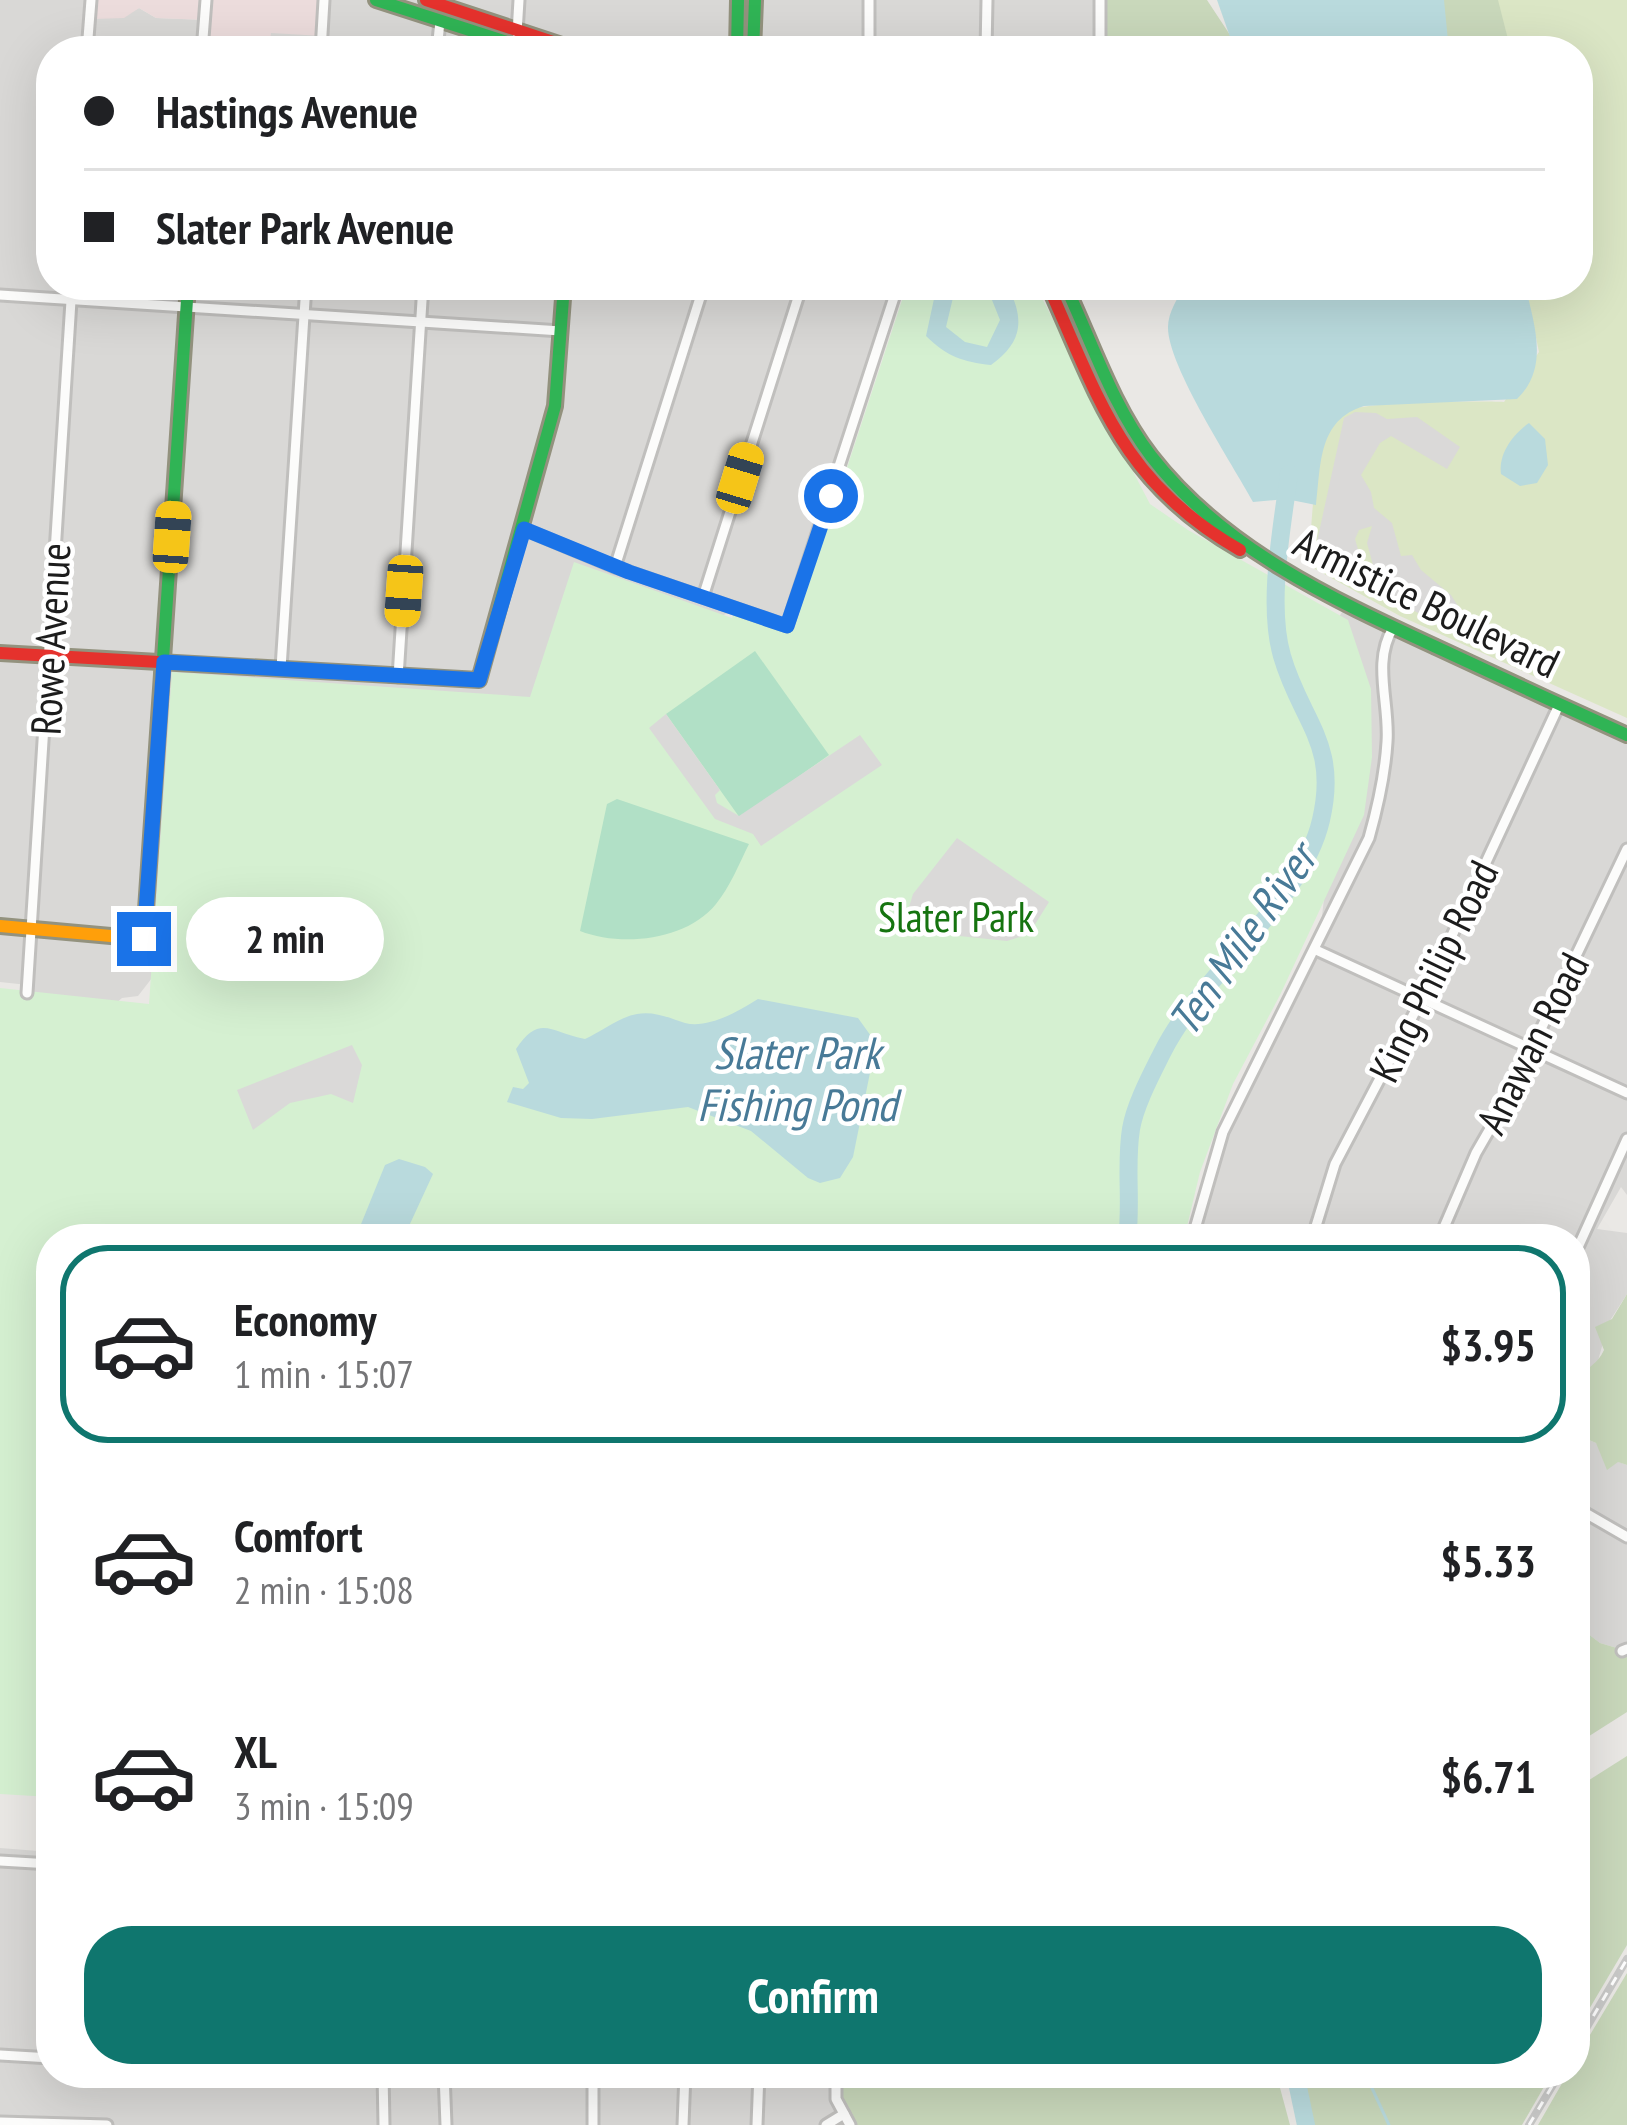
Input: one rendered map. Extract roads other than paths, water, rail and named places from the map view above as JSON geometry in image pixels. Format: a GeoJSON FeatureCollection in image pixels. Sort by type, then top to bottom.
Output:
{"type":"FeatureCollection","features":[{"type":"Feature","properties":{"kind":"street"},"geometry":{"type":"LineString","coordinates":[[88,36],[91,0]]}},
{"type":"Feature","properties":{"kind":"street"},"geometry":{"type":"LineString","coordinates":[[203,36],[206,0]]}},
{"type":"Feature","properties":{"kind":"street"},"geometry":{"type":"LineString","coordinates":[[322,36],[324,0]]}},
{"type":"Feature","properties":{"kind":"street"},"geometry":{"type":"LineString","coordinates":[[376,0],[512,36]]}},
{"type":"Feature","properties":{"kind":"street"},"geometry":{"type":"LineString","coordinates":[[426,0],[514,36]]}},
{"type":"Feature","properties":{"kind":"street"},"geometry":{"type":"LineString","coordinates":[[516,36],[519,0]]}},
{"type":"Feature","properties":{"kind":"street"},"geometry":{"type":"LineString","coordinates":[[737,36],[738,0]]}},
{"type":"Feature","properties":{"kind":"street"},"geometry":{"type":"LineString","coordinates":[[753,36],[754,0]]}},
{"type":"Feature","properties":{"kind":"street"},"geometry":{"type":"LineString","coordinates":[[868,36],[869,0]]}},
{"type":"Feature","properties":{"kind":"street"},"geometry":{"type":"LineString","coordinates":[[986,36],[987,0]]}},
{"type":"Feature","properties":{"kind":"street"},"geometry":{"type":"LineString","coordinates":[[1100,0],[1100,36]]}},
{"type":"Feature","properties":{"kind":"street"},"geometry":{"type":"LineString","coordinates":[[438,36],[440,20]]}},
{"type":"Feature","properties":{"kind":"street"},"geometry":{"type":"LineString","coordinates":[[0,296],[36,298]]}},
{"type":"Feature","properties":{"kind":"street","name":"Rowe Avenue"},"geometry":{"type":"LineString","coordinates":[[27,993],[71,300]]}},
{"type":"Feature","properties":{"kind":"street"},"geometry":{"type":"LineString","coordinates":[[84,300],[561,331]]}},
{"type":"Feature","properties":{"kind":"street"},"geometry":{"type":"LineString","coordinates":[[0,926],[144,939],[187,300]]}},
{"type":"Feature","properties":{"kind":"street"},"geometry":{"type":"LineString","coordinates":[[281,668],[305,300]]}},
{"type":"Feature","properties":{"kind":"street"},"geometry":{"type":"LineString","coordinates":[[398,677],[421,300]]}},
{"type":"Feature","properties":{"kind":"street"},"geometry":{"type":"LineString","coordinates":[[0,653],[479,680],[555,406],[564,300]]}},
{"type":"Feature","properties":{"kind":"street"},"geometry":{"type":"LineString","coordinates":[[615,566],[699,300]]}},
{"type":"Feature","properties":{"kind":"street"},"geometry":{"type":"LineString","coordinates":[[703,597],[797,300]]}},
{"type":"Feature","properties":{"kind":"street"},"geometry":{"type":"LineString","coordinates":[[524,529],[787,626],[893,300]]}},
{"type":"Feature","properties":{"kind":"street","name":"Armistice Boulevard"},"geometry":{"type":"LineString","coordinates":[[1054,300],[1093,393],[1160,494],[1175,511],[1222,541],[1264,558]]}},
{"type":"Feature","properties":{"kind":"street","name":"Armistice Boulevard"},"geometry":{"type":"LineString","coordinates":[[1072,300],[1114,396],[1147,451],[1215,524],[1264,558],[1394,628],[1627,735]]}},
{"type":"Feature","properties":{"kind":"street"},"geometry":{"type":"LineString","coordinates":[[1196,1224],[1223,1132],[1360,861],[1376,814],[1388,738],[1381,658],[1394,628]]}},
{"type":"Feature","properties":{"kind":"street","name":"King Philip Road"},"geometry":{"type":"LineString","coordinates":[[1317,1224],[1335,1164],[1422,999],[1559,705]]}},
{"type":"Feature","properties":{"kind":"street","name":"Anawan Road"},"geometry":{"type":"LineString","coordinates":[[1446,1224],[1627,849]]}},
{"type":"Feature","properties":{"kind":"street"},"geometry":{"type":"LineString","coordinates":[[1316,950],[1627,1093]]}},
{"type":"Feature","properties":{"kind":"street"},"geometry":{"type":"LineString","coordinates":[[1589,1224],[1627,1139]]}},
{"type":"Feature","properties":{"kind":"street"},"geometry":{"type":"LineString","coordinates":[[1590,1516],[1627,1537]]}},
{"type":"Feature","properties":{"kind":"street"},"geometry":{"type":"LineString","coordinates":[[0,1861],[36,1863]]}},
{"type":"Feature","properties":{"kind":"street"},"geometry":{"type":"LineString","coordinates":[[0,2055],[36,2057]]}},
{"type":"Feature","properties":{"kind":"street"},"geometry":{"type":"LineString","coordinates":[[383,2088],[384,2125]]}},
{"type":"Feature","properties":{"kind":"street"},"geometry":{"type":"LineString","coordinates":[[445,2088],[446,2125]]}},
{"type":"Feature","properties":{"kind":"street"},"geometry":{"type":"LineString","coordinates":[[593,2088],[593,2125]]}},
{"type":"Feature","properties":{"kind":"street"},"geometry":{"type":"LineString","coordinates":[[683,2125],[684,2088]]}},
{"type":"Feature","properties":{"kind":"street"},"geometry":{"type":"LineString","coordinates":[[757,2125],[758,2088]]}},
{"type":"Feature","properties":{"kind":"street"},"geometry":{"type":"LineString","coordinates":[[826,2125],[847,2120],[836,2088]]}},
{"type":"Feature","properties":{"kind":"street"},"geometry":{"type":"LineString","coordinates":[[0,2122],[107,2125]]}},
{"type":"Feature","properties":{"kind":"water"},"geometry":{"type":"Polygon","coordinates":[[[1217,0],[1444,0],[1448,36],[1230,36],[1217,0]]]}},
{"type":"Feature","properties":{"kind":"water"},"geometry":{"type":"Polygon","coordinates":[[[934,300],[952,300],[946,327],[965,342],[987,347],[1000,320],[992,300],[1013,300],[1017,309],[1015,339],[991,365],[955,357],[926,336],[934,300]]]}},
{"type":"Feature","properties":{"kind":"water"},"geometry":{"type":"Polygon","coordinates":[[[1177,300],[1528,300],[1536,359],[1527,387],[1517,399],[1364,406],[1349,413],[1325,445],[1316,505],[1286,499],[1253,502],[1178,365],[1168,327],[1177,300]]]}},
{"type":"Feature","properties":{"kind":"water"},"geometry":{"type":"Polygon","coordinates":[[[1529,423],[1545,439],[1548,465],[1537,483],[1520,486],[1501,474],[1502,459],[1517,433],[1529,423]]]}},
{"type":"Feature","properties":{"kind":"water","name":"Slater Park Fishing Pond"},"geometry":{"type":"Polygon","coordinates":[[[758,999],[858,1018],[876,1043],[853,1157],[840,1178],[820,1183],[808,1178],[751,1131],[688,1107],[592,1119],[561,1118],[507,1102],[513,1087],[523,1089],[529,1083],[516,1049],[539,1028],[585,1039],[643,1013],[703,1023],[758,999]]]}},
{"type":"Feature","properties":{"kind":"water"},"geometry":{"type":"Polygon","coordinates":[[[399,1159],[433,1174],[410,1224],[361,1224],[385,1165],[399,1159]]]}},
{"type":"Feature","properties":{"kind":"waterway","name":"Ten Mile River"},"geometry":{"type":"LineString","coordinates":[[1128,1224],[1131,1129],[1148,1080],[1179,1024],[1294,880],[1321,820],[1325,794],[1322,752],[1290,679],[1278,635],[1277,566],[1289,474]]}},
{"type":"Feature","properties":{"kind":"waterway","name":"Ten Mile River"},"geometry":{"type":"LineString","coordinates":[[1298,2088],[1306,2125]]}},
{"type":"Feature","properties":{"kind":"waterway"},"geometry":{"type":"LineString","coordinates":[[1372,2088],[1389,2125]]}},
{"type":"Feature","properties":{"kind":"railway"},"geometry":{"type":"LineString","coordinates":[[1590,2022],[1627,1959]]}},
{"type":"Feature","properties":{"kind":"railway"},"geometry":{"type":"LineString","coordinates":[[1529,2125],[1551,2088]]}},
{"type":"Feature","properties":{"kind":"park label","name":"Slater Park"},"geometry":{"type":"Point","coordinates":[956,916]}}]}
